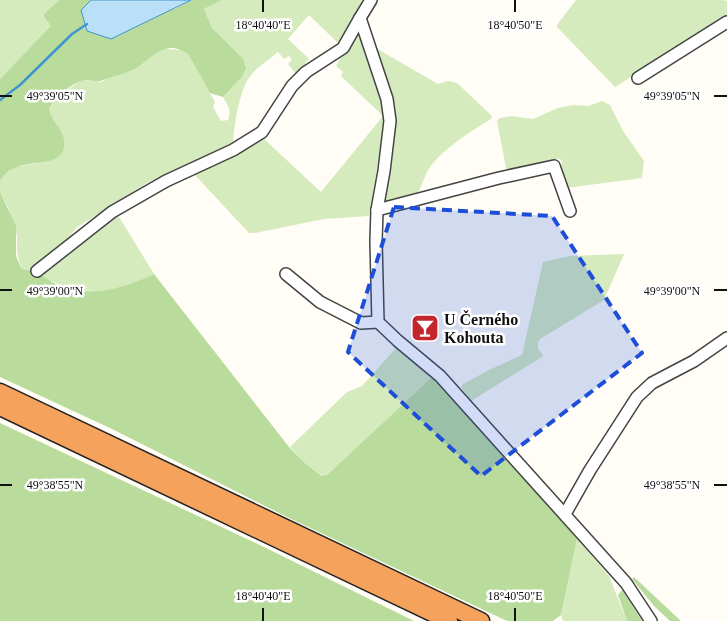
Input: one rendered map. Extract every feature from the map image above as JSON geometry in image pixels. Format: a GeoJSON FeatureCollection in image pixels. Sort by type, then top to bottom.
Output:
{"type":"FeatureCollection","features":[{"type":"Feature","properties":{"kind":"highway"},"geometry":{"type":"LineString","coordinates":[[0,392],[481,621]]}},
{"type":"Feature","properties":{"kind":"highway"},"geometry":{"type":"LineString","coordinates":[[0,407],[450,621]]}},
{"type":"Feature","properties":{"kind":"street"},"geometry":{"type":"LineString","coordinates":[[37,271],[112,212],[166,181],[233,150],[262,132],[292,86],[306,72],[343,48],[371,0]]}},
{"type":"Feature","properties":{"kind":"street"},"geometry":{"type":"LineString","coordinates":[[360,18],[387,99],[390,121],[377,210],[378,322],[440,376],[626,583],[651,621]]}},
{"type":"Feature","properties":{"kind":"street"},"geometry":{"type":"LineString","coordinates":[[638,78],[727,22]]}},
{"type":"Feature","properties":{"kind":"street"},"geometry":{"type":"LineString","coordinates":[[377,210],[554,166],[570,211]]}},
{"type":"Feature","properties":{"kind":"street"},"geometry":{"type":"LineString","coordinates":[[286,274],[320,302],[361,323],[378,322]]}},
{"type":"Feature","properties":{"kind":"street"},"geometry":{"type":"LineString","coordinates":[[564,514],[637,397],[652,384],[694,361],[727,338]]}},
{"type":"Feature","properties":{"kind":"highlighted area"},"geometry":{"type":"Polygon","coordinates":[[[394,207],[552,216],[642,353],[481,476],[348,352],[394,207]]]}},
{"type":"Feature","properties":{"kind":"green space"},"geometry":{"type":"Polygon","coordinates":[[[0,0],[59,0],[43,15],[52,26],[0,79],[0,0]]]}},
{"type":"Feature","properties":{"kind":"green space"},"geometry":{"type":"Polygon","coordinates":[[[59,0],[91,0],[81,10],[174,9],[191,0],[222,0],[204,9],[212,28],[243,59],[246,68],[241,78],[223,97],[210,93],[188,54],[179,49],[172,48],[158,52],[130,71],[101,81],[88,80],[76,83],[61,94],[49,109],[63,136],[63,151],[58,157],[49,161],[17,167],[7,172],[0,182],[0,79],[51,26],[43,15],[59,0]]]}},
{"type":"Feature","properties":{"kind":"green space"},"geometry":{"type":"Polygon","coordinates":[[[222,0],[365,0],[341,43],[337,42],[308,16],[288,39],[309,59],[305,63],[307,65],[296,74],[288,64],[292,60],[289,56],[284,59],[278,52],[254,72],[243,89],[238,106],[233,141],[228,145],[147,183],[76,228],[67,240],[32,270],[21,268],[17,253],[17,236],[8,207],[0,193],[0,182],[3,176],[14,167],[37,163],[63,134],[51,119],[49,109],[61,93],[81,81],[101,82],[120,73],[132,71],[150,55],[164,49],[182,50],[188,54],[215,102],[213,107],[221,121],[228,120],[228,106],[223,97],[241,78],[223,41],[212,28],[204,9],[222,0]]]}},
{"type":"Feature","properties":{"kind":"green space"},"geometry":{"type":"Polygon","coordinates":[[[576,0],[722,0],[727,1],[727,16],[615,87],[557,27],[576,0]]]}},
{"type":"Feature","properties":{"kind":"green space"},"geometry":{"type":"Polygon","coordinates":[[[357,31],[383,105],[385,118],[369,216],[324,219],[249,233],[193,173],[263,138],[321,192],[383,116],[341,76],[343,72],[336,66],[357,31]]]}},
{"type":"Feature","properties":{"kind":"green space"},"geometry":{"type":"Polygon","coordinates":[[[374,47],[438,84],[448,81],[457,83],[492,116],[491,119],[448,148],[433,163],[417,195],[388,202],[384,200],[395,118],[389,84],[374,47]]]}},
{"type":"Feature","properties":{"kind":"green space"},"geometry":{"type":"Polygon","coordinates":[[[602,101],[610,105],[623,131],[644,161],[642,178],[566,188],[561,171],[562,161],[560,159],[553,159],[548,163],[507,173],[497,121],[500,118],[511,116],[533,119],[558,108],[573,105],[588,106],[602,101]]]}},
{"type":"Feature","properties":{"kind":"green space"},"geometry":{"type":"Polygon","coordinates":[[[0,192],[16,226],[16,256],[21,268],[36,272],[60,286],[84,291],[108,290],[154,274],[289,447],[306,464],[322,476],[327,475],[434,375],[577,539],[561,615],[553,621],[507,621],[287,517],[112,429],[0,377],[0,192]]]}},
{"type":"Feature","properties":{"kind":"green space"},"geometry":{"type":"Polygon","coordinates":[[[116,212],[154,274],[125,286],[98,291],[71,288],[42,277],[43,271],[116,212]]]}},
{"type":"Feature","properties":{"kind":"green space"},"geometry":{"type":"Polygon","coordinates":[[[624,254],[604,300],[540,339],[538,349],[543,355],[542,357],[471,401],[461,387],[463,384],[522,355],[543,262],[570,256],[624,254]]]}},
{"type":"Feature","properties":{"kind":"green space"},"geometry":{"type":"Polygon","coordinates":[[[397,347],[434,375],[327,475],[323,476],[306,464],[290,447],[347,392],[362,386],[397,347]]]}},
{"type":"Feature","properties":{"kind":"green space"},"geometry":{"type":"Polygon","coordinates":[[[0,423],[264,547],[414,621],[0,621],[0,423]]]}},
{"type":"Feature","properties":{"kind":"green space"},"geometry":{"type":"Polygon","coordinates":[[[577,539],[609,576],[627,621],[563,621],[561,615],[577,539]]]}},
{"type":"Feature","properties":{"kind":"green space"},"geometry":{"type":"Polygon","coordinates":[[[634,577],[681,621],[670,621],[654,606],[632,579],[634,577]]]}},
{"type":"Feature","properties":{"kind":"green space"},"geometry":{"type":"Polygon","coordinates":[[[622,590],[642,621],[627,621],[618,595],[622,590]]]}},
{"type":"Feature","properties":{"kind":"water"},"geometry":{"type":"Polygon","coordinates":[[[91,0],[191,0],[111,39],[87,31],[81,10],[91,0]]]}},
{"type":"Feature","properties":{"kind":"waterway"},"geometry":{"type":"LineString","coordinates":[[0,100],[20,85],[72,34],[87,24]]}},
{"type":"Feature","properties":{"kind":"place","name":"U Černého Kohouta"},"geometry":{"type":"Point","coordinates":[425,328]}}]}
